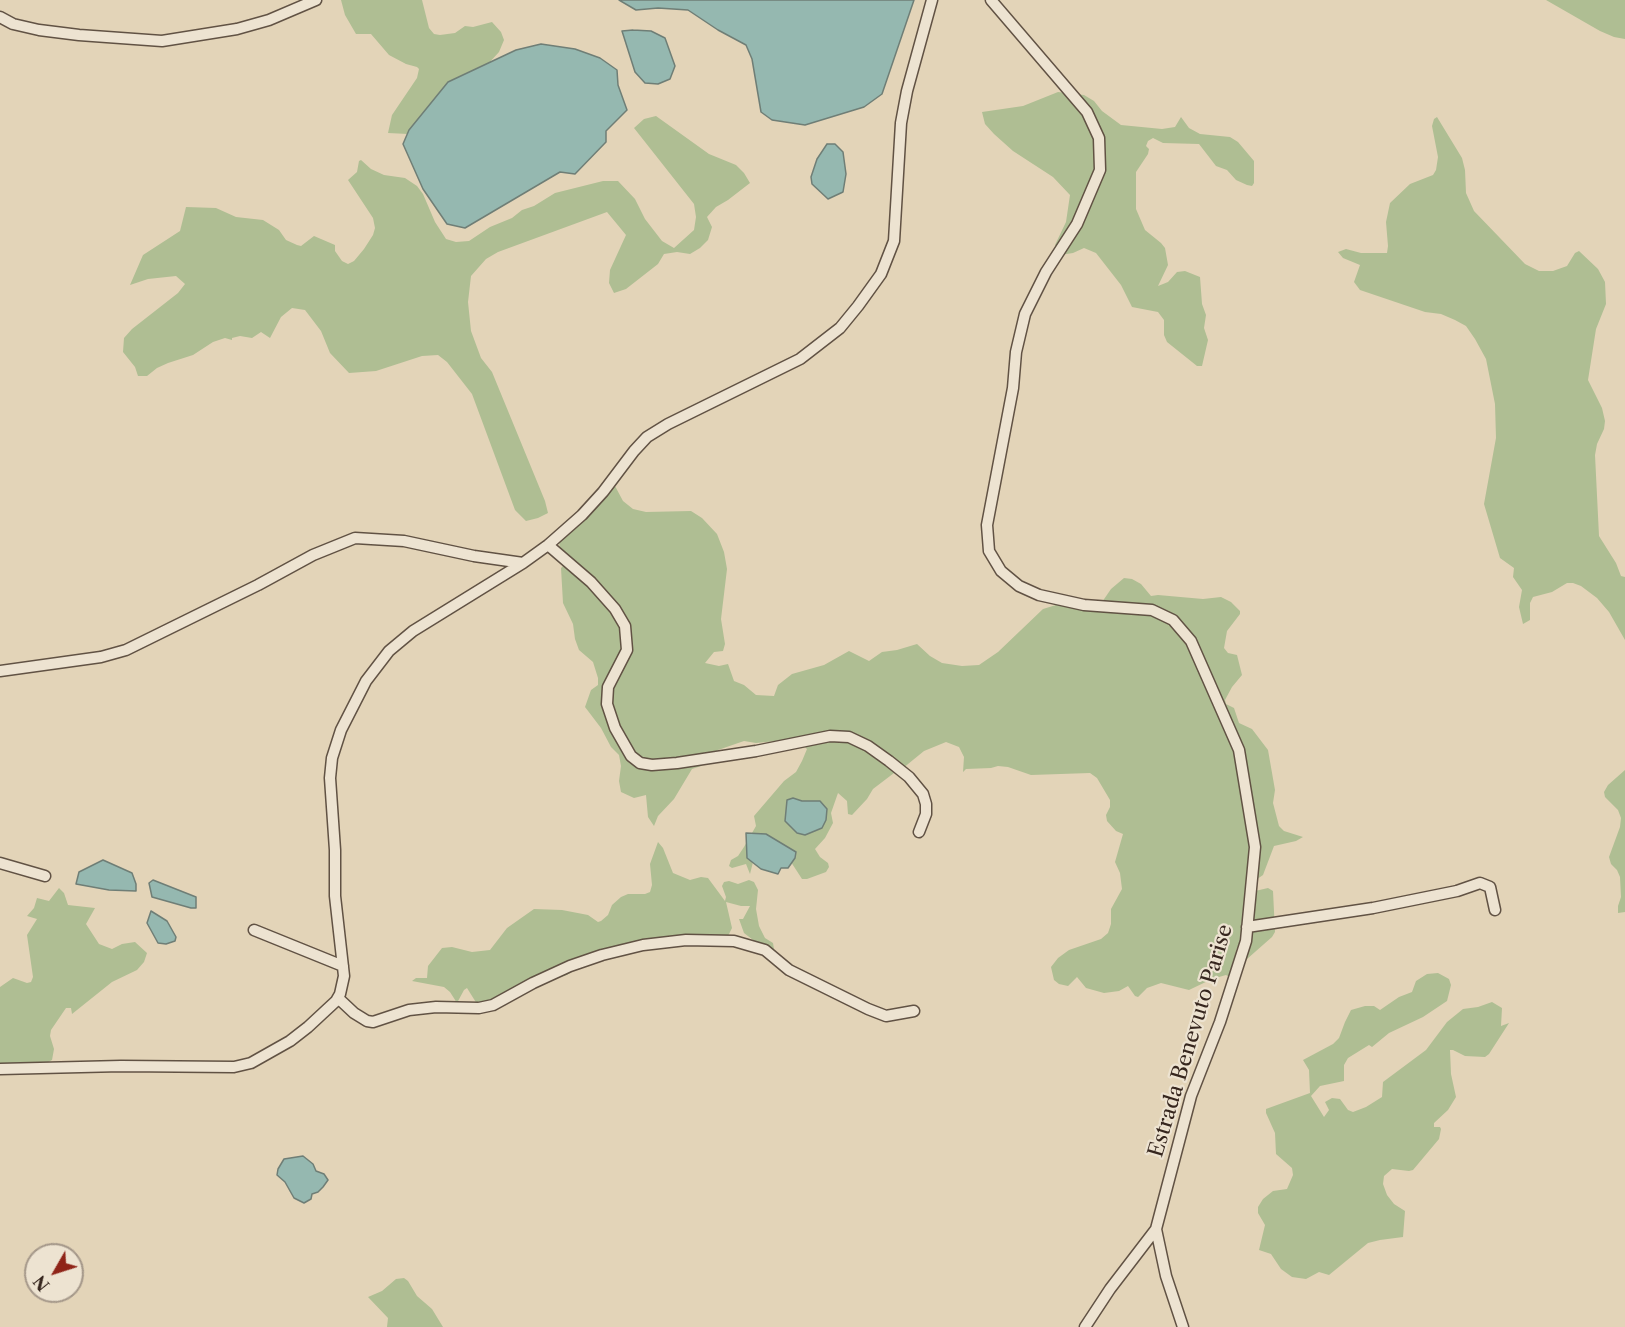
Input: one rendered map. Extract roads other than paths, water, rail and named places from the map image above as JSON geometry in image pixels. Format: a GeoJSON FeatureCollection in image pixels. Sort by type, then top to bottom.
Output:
{"type":"FeatureCollection","features":[{"type":"Feature","properties":{"kind":"street"},"geometry":{"type":"LineString","coordinates":[[0,17],[13,24],[39,30],[162,41],[237,29],[269,20],[316,0]]}},
{"type":"Feature","properties":{"kind":"street"},"geometry":{"type":"LineString","coordinates":[[0,1069],[121,1066],[234,1067],[251,1063],[290,1041],[338,998],[344,976],[344,966],[335,896],[335,850],[330,778],[332,758],[351,707],[366,681],[389,651],[413,631],[548,545],[596,500],[647,437],[668,424],[800,359],[820,346],[840,328],[881,274],[894,241],[901,123],[907,91],[932,0]]}},
{"type":"Feature","properties":{"kind":"street","name":"Estrada Benevuto Parise"},"geometry":{"type":"LineString","coordinates":[[991,0],[1088,112],[1099,138],[1100,170],[1077,224],[1046,272],[1025,314],[987,525],[989,551],[1001,571],[1019,586],[1039,595],[1084,605],[1152,610],[1173,620],[1191,641],[1239,750],[1255,847],[1246,941],[1220,1022],[1191,1096],[1156,1229]]}},
{"type":"Feature","properties":{"kind":"street"},"geometry":{"type":"LineString","coordinates":[[0,671],[101,657],[126,650],[258,585],[313,555],[355,538],[404,541],[474,556],[523,563]]}},
{"type":"Feature","properties":{"kind":"street"},"geometry":{"type":"LineString","coordinates":[[548,545],[591,582],[615,609],[625,626],[628,637],[627,650],[608,687],[607,704],[615,728],[631,756],[640,762],[652,765],[677,763],[756,751],[830,736],[849,738],[868,746],[889,761],[909,777],[922,794],[926,804],[926,814],[919,832]]}},
{"type":"Feature","properties":{"kind":"street"},"geometry":{"type":"LineString","coordinates":[[0,863],[45,876]]}},
{"type":"Feature","properties":{"kind":"street"},"geometry":{"type":"LineString","coordinates":[[1247,927],[1373,908],[1457,891],[1480,883],[1490,887],[1495,910]]}},
{"type":"Feature","properties":{"kind":"street"},"geometry":{"type":"LineString","coordinates":[[254,930],[344,966]]}},
{"type":"Feature","properties":{"kind":"street"},"geometry":{"type":"LineString","coordinates":[[338,998],[354,1013],[366,1021],[374,1022],[409,1010],[436,1007],[480,1008],[494,1005],[533,983],[570,966],[602,955],[643,945],[686,940],[734,941],[765,950],[789,970],[868,1009],[886,1016],[914,1011]]}},
{"type":"Feature","properties":{"kind":"street"},"geometry":{"type":"LineString","coordinates":[[1085,1327],[1116,1280],[1156,1229]]}},
{"type":"Feature","properties":{"kind":"street"},"geometry":{"type":"LineString","coordinates":[[1156,1229],[1166,1276],[1183,1327]]}},
{"type":"Feature","properties":{"kind":"water"},"geometry":{"type":"Polygon","coordinates":[[[619,0],[914,0],[882,94],[864,107],[805,125],[772,120],[761,112],[752,59],[746,45],[688,10],[658,8],[636,10],[619,0]]]}},
{"type":"Feature","properties":{"kind":"water"},"geometry":{"type":"Polygon","coordinates":[[[622,31],[651,31],[665,38],[675,66],[670,79],[658,84],[645,83],[635,72],[622,31]]]}},
{"type":"Feature","properties":{"kind":"water"},"geometry":{"type":"Polygon","coordinates":[[[541,44],[575,49],[600,58],[617,70],[618,85],[627,110],[606,131],[606,142],[575,174],[560,172],[465,228],[447,224],[423,189],[403,144],[409,130],[448,82],[516,50],[541,44]]]}},
{"type":"Feature","properties":{"kind":"water"},"geometry":{"type":"Polygon","coordinates":[[[827,144],[835,144],[843,152],[846,174],[843,192],[828,199],[812,184],[811,177],[817,159],[827,144]]]}},
{"type":"Feature","properties":{"kind":"water"},"geometry":{"type":"Polygon","coordinates":[[[793,798],[802,801],[820,801],[827,809],[826,820],[822,828],[805,835],[797,833],[785,821],[787,800],[793,798]]]}},
{"type":"Feature","properties":{"kind":"water"},"geometry":{"type":"Polygon","coordinates":[[[746,833],[766,834],[796,852],[795,858],[788,868],[781,868],[778,874],[761,869],[747,858],[746,833]]]}},
{"type":"Feature","properties":{"kind":"water"},"geometry":{"type":"Polygon","coordinates":[[[103,860],[132,873],[136,891],[109,890],[76,884],[79,872],[103,860]]]}},
{"type":"Feature","properties":{"kind":"water"},"geometry":{"type":"Polygon","coordinates":[[[153,880],[196,897],[196,908],[152,897],[149,883],[153,880]]]}},
{"type":"Feature","properties":{"kind":"water"},"geometry":{"type":"Polygon","coordinates":[[[151,911],[167,921],[176,937],[175,941],[166,944],[158,943],[147,923],[151,911]]]}},
{"type":"Feature","properties":{"kind":"water"},"geometry":{"type":"Polygon","coordinates":[[[303,1156],[313,1164],[316,1171],[324,1174],[328,1180],[318,1192],[312,1194],[311,1199],[304,1203],[294,1198],[285,1182],[277,1175],[284,1159],[303,1156]]]}}]}
